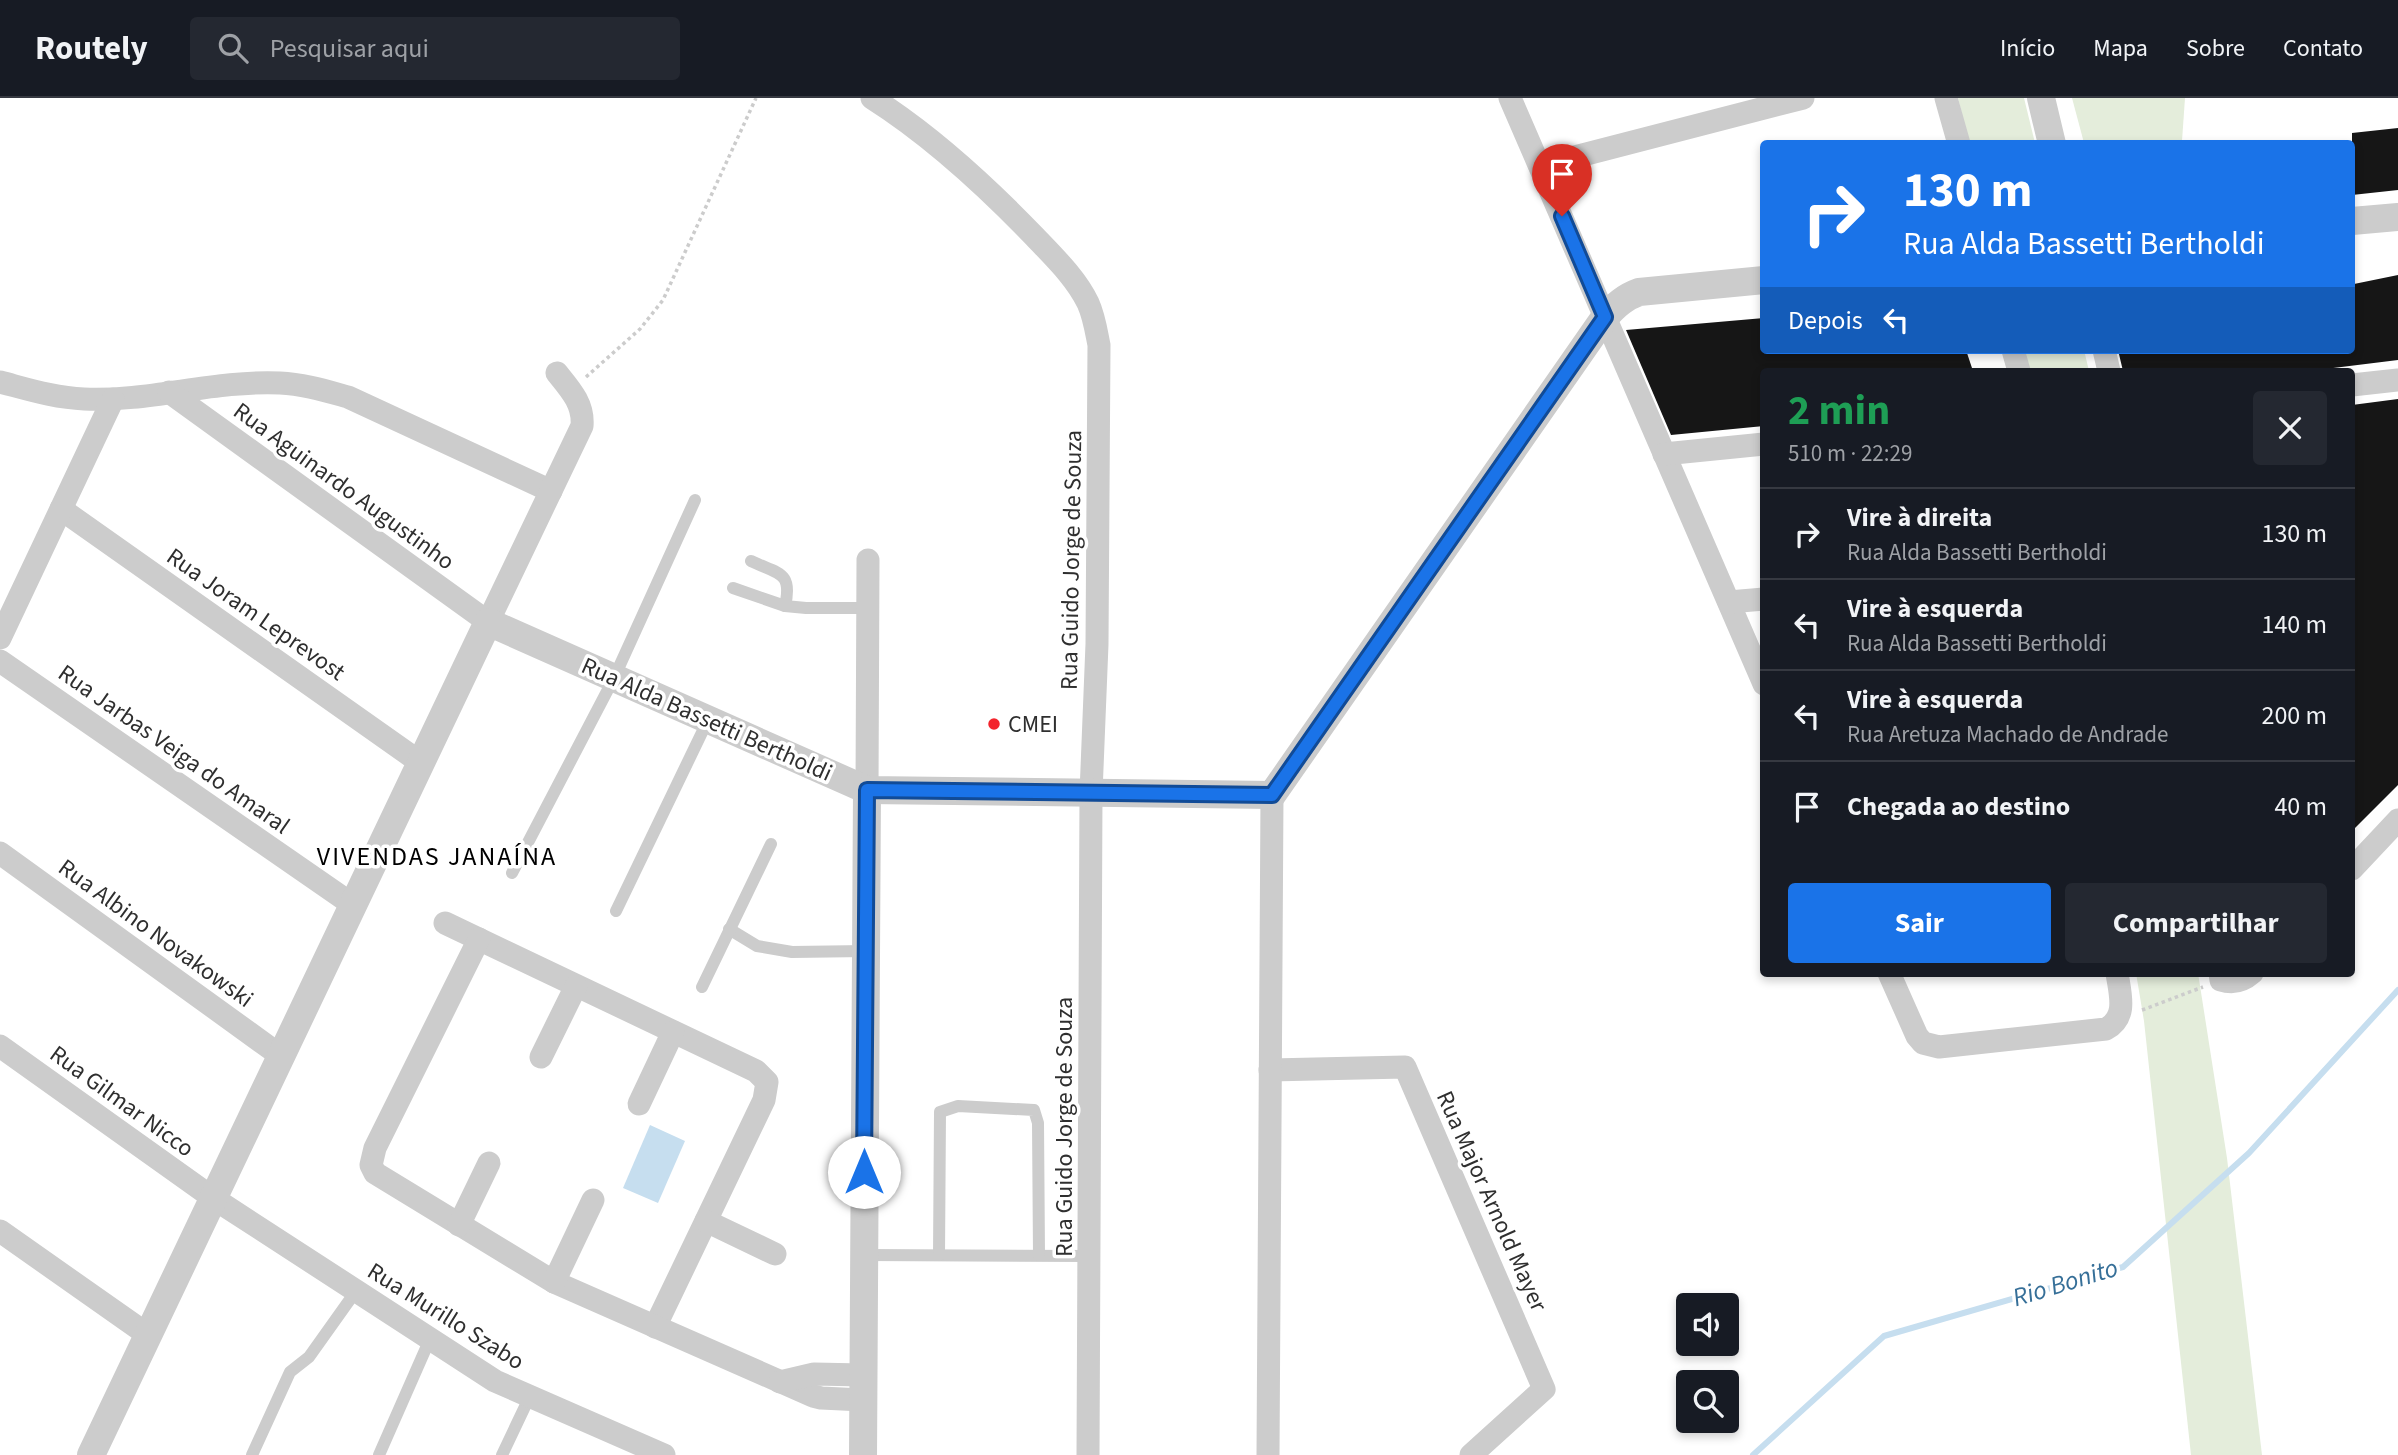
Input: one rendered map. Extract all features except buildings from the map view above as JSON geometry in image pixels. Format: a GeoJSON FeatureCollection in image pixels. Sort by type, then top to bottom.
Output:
{"type":"FeatureCollection","features":[{"type":"Feature","properties":{"kind":"street","name":"Rua Guido Jorge de Souza"},"geometry":{"type":"LineString","coordinates":[[872,98],[913,126],[1002,203],[1076,283],[1088,302],[1099,345],[1096,672],[1091,793],[1088,1455]]}},
{"type":"Feature","properties":{"kind":"street"},"geometry":{"type":"LineString","coordinates":[[1510,98],[1760,675]]}},
{"type":"Feature","properties":{"kind":"street"},"geometry":{"type":"LineString","coordinates":[[1540,166],[1802,98]]}},
{"type":"Feature","properties":{"kind":"street"},"geometry":{"type":"LineString","coordinates":[[1947,98],[1957,140]]}},
{"type":"Feature","properties":{"kind":"street"},"geometry":{"type":"LineString","coordinates":[[2040,98],[2051,140]]}},
{"type":"Feature","properties":{"kind":"street"},"geometry":{"type":"LineString","coordinates":[[2355,221],[2398,217]]}},
{"type":"Feature","properties":{"kind":"street"},"geometry":{"type":"LineString","coordinates":[[1268,1455],[1272,795],[1605,317],[1628,296],[1639,292],[1760,280]]}},
{"type":"Feature","properties":{"kind":"street"},"geometry":{"type":"LineString","coordinates":[[2355,385],[2398,380]]}},
{"type":"Feature","properties":{"kind":"street"},"geometry":{"type":"LineString","coordinates":[[0,382],[81,399],[113,399],[253,383],[282,383],[314,388],[348,397],[551,491]]}},
{"type":"Feature","properties":{"kind":"street"},"geometry":{"type":"LineString","coordinates":[[91,1455],[582,426],[581,409],[564,382]]}},
{"type":"Feature","properties":{"kind":"street","name":"Rua Aguinardo Augustinho"},"geometry":{"type":"LineString","coordinates":[[169,392],[488,622]]}},
{"type":"Feature","properties":{"kind":"street"},"geometry":{"type":"LineString","coordinates":[[0,638],[113,399]]}},
{"type":"Feature","properties":{"kind":"street"},"geometry":{"type":"LineString","coordinates":[[1664,454],[1760,444]]}},
{"type":"Feature","properties":{"kind":"street","name":"Rua Joram Leprevost"},"geometry":{"type":"LineString","coordinates":[[61,509],[421,763]]}},
{"type":"Feature","properties":{"kind":"street"},"geometry":{"type":"LineString","coordinates":[[863,1455],[868,560]]}},
{"type":"Feature","properties":{"kind":"street"},"geometry":{"type":"LineString","coordinates":[[1728,602],[1760,599]]}},
{"type":"Feature","properties":{"kind":"street","name":"Rua Alda Bassetti Bertholdi"},"geometry":{"type":"LineString","coordinates":[[488,622],[867,790],[1272,795]]}},
{"type":"Feature","properties":{"kind":"street","name":"Rua Jarbas Veiga do Amaral"},"geometry":{"type":"LineString","coordinates":[[0,661],[353,905]]}},
{"type":"Feature","properties":{"kind":"street"},"geometry":{"type":"LineString","coordinates":[[2355,861],[2398,820]]}},
{"type":"Feature","properties":{"kind":"street","name":"Rua Albino Novakowski"},"geometry":{"type":"LineString","coordinates":[[0,853],[281,1056]]}},
{"type":"Feature","properties":{"kind":"street"},"geometry":{"type":"LineString","coordinates":[[444,923],[756,1071],[767,1082],[764,1100],[656,1327]]}},
{"type":"Feature","properties":{"kind":"street"},"geometry":{"type":"LineString","coordinates":[[478,939],[371,1157],[371,1165],[382,1178],[554,1282],[780,1382],[821,1398],[863,1387]]}},
{"type":"Feature","properties":{"kind":"street"},"geometry":{"type":"LineString","coordinates":[[1891,977],[1912,1026],[1923,1043],[1939,1047],[2106,1029],[2118,1019],[2121,1003],[2118,977]]}},
{"type":"Feature","properties":{"kind":"street"},"geometry":{"type":"LineString","coordinates":[[2224,977],[2236,982],[2245,977]]}},
{"type":"Feature","properties":{"kind":"street"},"geometry":{"type":"LineString","coordinates":[[541,1058],[576,986]]}},
{"type":"Feature","properties":{"kind":"street"},"geometry":{"type":"LineString","coordinates":[[639,1104],[673,1032]]}},
{"type":"Feature","properties":{"kind":"street","name":"Rua Gilmar Nicco"},"geometry":{"type":"LineString","coordinates":[[0,1046],[213,1198]]}},
{"type":"Feature","properties":{"kind":"street","name":"Rua Major Arnold Mayer"},"geometry":{"type":"LineString","coordinates":[[1270,1070],[1405,1067],[1544,1389],[1471,1455]]}},
{"type":"Feature","properties":{"kind":"street"},"geometry":{"type":"LineString","coordinates":[[459,1225],[489,1163]]}},
{"type":"Feature","properties":{"kind":"street","name":"Rua Murillo Szabo"},"geometry":{"type":"LineString","coordinates":[[213,1198],[495,1381],[636,1449],[664,1455]]}},
{"type":"Feature","properties":{"kind":"street"},"geometry":{"type":"LineString","coordinates":[[554,1282],[593,1200]]}},
{"type":"Feature","properties":{"kind":"street"},"geometry":{"type":"LineString","coordinates":[[706,1221],[775,1254]]}},
{"type":"Feature","properties":{"kind":"street"},"geometry":{"type":"LineString","coordinates":[[0,1231],[148,1335]]}},
{"type":"Feature","properties":{"kind":"lane"},"geometry":{"type":"LineString","coordinates":[[512,873],[614,678],[695,500]]}},
{"type":"Feature","properties":{"kind":"lane"},"geometry":{"type":"LineString","coordinates":[[751,561],[784,577],[789,585],[785,606]]}},
{"type":"Feature","properties":{"kind":"lane"},"geometry":{"type":"LineString","coordinates":[[733,588],[785,606],[867,608]]}},
{"type":"Feature","properties":{"kind":"lane"},"geometry":{"type":"LineString","coordinates":[[616,911],[708,720]]}},
{"type":"Feature","properties":{"kind":"lane"},"geometry":{"type":"LineString","coordinates":[[702,986],[771,844]]}},
{"type":"Feature","properties":{"kind":"lane"},"geometry":{"type":"LineString","coordinates":[[729,929],[757,946],[792,952],[866,951]]}},
{"type":"Feature","properties":{"kind":"lane"},"geometry":{"type":"LineString","coordinates":[[939,1255],[940,1112],[958,1106],[1034,1110],[1038,1123],[1039,1255]]}},
{"type":"Feature","properties":{"kind":"lane"},"geometry":{"type":"LineString","coordinates":[[864,1255],[1089,1256]]}},
{"type":"Feature","properties":{"kind":"lane"},"geometry":{"type":"LineString","coordinates":[[252,1455],[290,1372],[309,1357],[356,1290]]}},
{"type":"Feature","properties":{"kind":"lane"},"geometry":{"type":"LineString","coordinates":[[379,1455],[430,1339]]}},
{"type":"Feature","properties":{"kind":"lane"},"geometry":{"type":"LineString","coordinates":[[502,1455],[530,1396]]}},
{"type":"Feature","properties":{"kind":"path"},"geometry":{"type":"LineString","coordinates":[[564,382],[640,329],[663,300],[756,98]]}},
{"type":"Feature","properties":{"kind":"path"},"geometry":{"type":"LineString","coordinates":[[2118,1019],[2219,977]]}},
{"type":"Feature","properties":{"kind":"green space"},"geometry":{"type":"Polygon","coordinates":[[[1958,98],[2024,98],[2034,140],[1968,140],[1958,98]]]}},
{"type":"Feature","properties":{"kind":"green space"},"geometry":{"type":"Polygon","coordinates":[[[2072,98],[2185,98],[2182,140],[2083,140],[2072,98]]]}},
{"type":"Feature","properties":{"kind":"green space"},"geometry":{"type":"Polygon","coordinates":[[[2025,354],[2085,354],[2088,368],[2028,368],[2025,354]]]}},
{"type":"Feature","properties":{"kind":"green space"},"geometry":{"type":"Polygon","coordinates":[[[2137,977],[2199,977],[2227,1158],[2262,1455],[2191,1455],[2144,1021],[2137,977]]]}},
{"type":"Feature","properties":{"kind":"water"},"geometry":{"type":"Polygon","coordinates":[[[650,1125],[685,1141],[658,1203],[623,1188],[650,1125]]]}},
{"type":"Feature","properties":{"kind":"waterway","name":"Rio Bonito"},"geometry":{"type":"LineString","coordinates":[[1753,1455],[1884,1336],[2123,1267],[2249,1153],[2398,990]]}},
{"type":"Feature","properties":{"kind":"place","name":"CMEI"},"geometry":{"type":"Point","coordinates":[994,724]}},
{"type":"Feature","properties":{"kind":"district","name":"VIVENDAS JANAÍNA"},"geometry":{"type":"Point","coordinates":[437,856]}},
{"type":"Feature","properties":{"kind":"route"},"geometry":{"type":"LineString","coordinates":[[864,1172],[867,790],[1272,795],[1605,317],[1562,216]]}}]}
